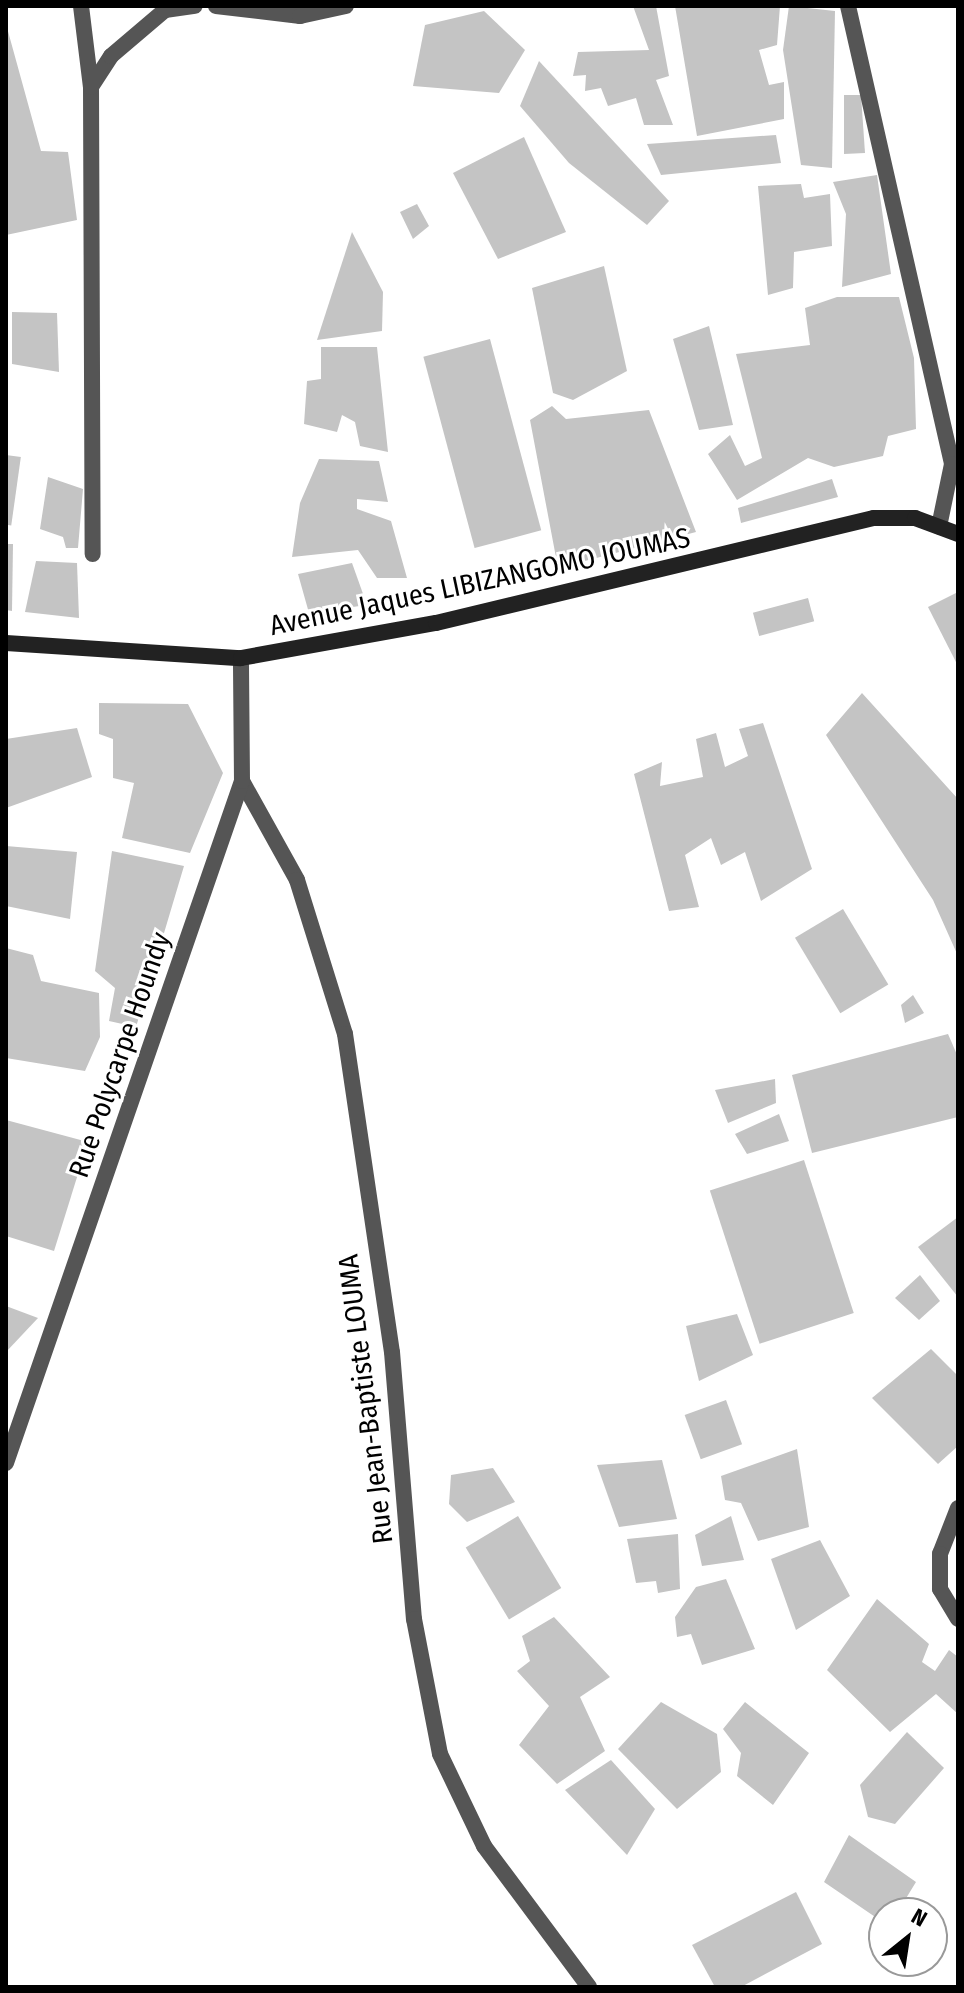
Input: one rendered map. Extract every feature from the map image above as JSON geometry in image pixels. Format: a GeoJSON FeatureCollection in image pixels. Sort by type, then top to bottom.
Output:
{"type":"FeatureCollection","features":[{"type":"Feature","properties":{"kind":"main road","name":"Avenue Jaques LIBIZANGOMO JOUMAS"},"geometry":{"type":"LineString","coordinates":[[6,643],[241,658],[436,623],[874,518],[939,527],[958,534]]}},
{"type":"Feature","properties":{"kind":"street"},"geometry":{"type":"LineString","coordinates":[[81,6],[91,87],[93,554]]}},
{"type":"Feature","properties":{"kind":"street"},"geometry":{"type":"LineString","coordinates":[[91,87],[111,56],[165,10],[195,6]]}},
{"type":"Feature","properties":{"kind":"street"},"geometry":{"type":"LineString","coordinates":[[216,6],[300,16],[346,6]]}},
{"type":"Feature","properties":{"kind":"street"},"geometry":{"type":"LineString","coordinates":[[848,6],[952,464],[939,527]]}},
{"type":"Feature","properties":{"kind":"street","name":"Rue Polycarpe Houndy"},"geometry":{"type":"LineString","coordinates":[[6,1463],[10,1437],[242,781],[241,658]]}},
{"type":"Feature","properties":{"kind":"street","name":"Rue Jean-Baptiste LOUMA"},"geometry":{"type":"LineString","coordinates":[[242,781],[297,880],[345,1034],[394,1365],[414,1619],[440,1754],[484,1846],[589,1987]]}},
{"type":"Feature","properties":{"kind":"street"},"geometry":{"type":"LineString","coordinates":[[958,1508],[940,1554],[940,1589],[958,1619]]}},
{"type":"Feature","properties":{"kind":"building"},"geometry":{"type":"Polygon","coordinates":[[[633,6],[656,6],[669,76],[656,80],[673,125],[644,125],[636,98],[608,106],[601,88],[585,91],[586,75],[573,76],[578,52],[649,50],[633,6]]]}},
{"type":"Feature","properties":{"kind":"building"},"geometry":{"type":"Polygon","coordinates":[[[675,6],[780,6],[777,45],[759,50],[769,85],[784,82],[784,119],[697,136],[675,6]]]}},
{"type":"Feature","properties":{"kind":"building"},"geometry":{"type":"Polygon","coordinates":[[[789,6],[835,11],[832,168],[801,165],[783,50],[789,6]]]}},
{"type":"Feature","properties":{"kind":"building"},"geometry":{"type":"Polygon","coordinates":[[[484,11],[525,50],[499,93],[413,86],[425,25],[484,11]]]}},
{"type":"Feature","properties":{"kind":"building"},"geometry":{"type":"Polygon","coordinates":[[[6,24],[41,151],[68,152],[77,220],[6,235],[6,24]]]}},
{"type":"Feature","properties":{"kind":"building"},"geometry":{"type":"Polygon","coordinates":[[[539,61],[669,201],[647,225],[569,163],[520,106],[539,61]]]}},
{"type":"Feature","properties":{"kind":"building"},"geometry":{"type":"Polygon","coordinates":[[[844,95],[861,95],[865,153],[844,154],[844,95]]]}},
{"type":"Feature","properties":{"kind":"building"},"geometry":{"type":"Polygon","coordinates":[[[776,135],[781,163],[661,175],[647,144],[776,135]]]}},
{"type":"Feature","properties":{"kind":"building"},"geometry":{"type":"Polygon","coordinates":[[[524,137],[566,232],[498,259],[453,173],[524,137]]]}},
{"type":"Feature","properties":{"kind":"building"},"geometry":{"type":"Polygon","coordinates":[[[877,175],[891,274],[842,287],[846,214],[833,182],[877,175]]]}},
{"type":"Feature","properties":{"kind":"building"},"geometry":{"type":"Polygon","coordinates":[[[801,184],[804,198],[830,194],[832,246],[794,252],[793,288],[768,295],[758,186],[801,184]]]}},
{"type":"Feature","properties":{"kind":"building"},"geometry":{"type":"Polygon","coordinates":[[[417,204],[429,226],[413,239],[400,212],[417,204]]]}},
{"type":"Feature","properties":{"kind":"building"},"geometry":{"type":"Polygon","coordinates":[[[352,232],[383,292],[382,331],[317,340],[352,232]]]}},
{"type":"Feature","properties":{"kind":"building"},"geometry":{"type":"Polygon","coordinates":[[[604,266],[627,371],[573,400],[553,393],[532,288],[604,266]]]}},
{"type":"Feature","properties":{"kind":"building"},"geometry":{"type":"Polygon","coordinates":[[[837,297],[899,297],[914,358],[916,429],[888,436],[883,456],[834,467],[808,458],[737,500],[708,454],[730,435],[745,466],[762,458],[736,354],[810,345],[805,308],[837,297]]]}},
{"type":"Feature","properties":{"kind":"building"},"geometry":{"type":"Polygon","coordinates":[[[12,312],[57,313],[59,372],[12,364],[12,312]]]}},
{"type":"Feature","properties":{"kind":"building"},"geometry":{"type":"Polygon","coordinates":[[[709,326],[733,425],[699,430],[673,339],[709,326]]]}},
{"type":"Feature","properties":{"kind":"building"},"geometry":{"type":"Polygon","coordinates":[[[490,339],[541,530],[475,548],[423,357],[490,339]]]}},
{"type":"Feature","properties":{"kind":"building"},"geometry":{"type":"Polygon","coordinates":[[[321,347],[377,347],[388,452],[360,446],[355,422],[342,415],[337,432],[304,424],[307,381],[321,379],[321,347]]]}},
{"type":"Feature","properties":{"kind":"building"},"geometry":{"type":"Polygon","coordinates":[[[552,406],[566,419],[649,410],[696,532],[558,568],[530,420],[552,406]]]}},
{"type":"Feature","properties":{"kind":"building"},"geometry":{"type":"Polygon","coordinates":[[[6,455],[21,457],[11,525],[6,525],[6,455]]]}},
{"type":"Feature","properties":{"kind":"building"},"geometry":{"type":"Polygon","coordinates":[[[319,459],[379,461],[388,502],[357,499],[357,509],[391,521],[407,578],[377,578],[358,550],[292,557],[300,503],[319,459]]]}},
{"type":"Feature","properties":{"kind":"building"},"geometry":{"type":"Polygon","coordinates":[[[48,477],[83,489],[78,548],[66,548],[63,537],[40,529],[48,477]]]}},
{"type":"Feature","properties":{"kind":"building"},"geometry":{"type":"Polygon","coordinates":[[[832,479],[838,497],[741,523],[738,508],[832,479]]]}},
{"type":"Feature","properties":{"kind":"building"},"geometry":{"type":"Polygon","coordinates":[[[6,544],[13,544],[12,611],[6,610],[6,544]]]}},
{"type":"Feature","properties":{"kind":"building"},"geometry":{"type":"Polygon","coordinates":[[[36,561],[77,563],[79,618],[25,612],[36,561]]]}},
{"type":"Feature","properties":{"kind":"building"},"geometry":{"type":"Polygon","coordinates":[[[352,563],[367,605],[309,613],[298,574],[352,563]]]}},
{"type":"Feature","properties":{"kind":"building"},"geometry":{"type":"Polygon","coordinates":[[[958,592],[958,666],[928,607],[958,592]]]}},
{"type":"Feature","properties":{"kind":"building"},"geometry":{"type":"Polygon","coordinates":[[[808,598],[814,621],[759,636],[753,613],[808,598]]]}},
{"type":"Feature","properties":{"kind":"building"},"geometry":{"type":"Polygon","coordinates":[[[862,693],[958,799],[958,956],[933,900],[826,735],[862,693]]]}},
{"type":"Feature","properties":{"kind":"building"},"geometry":{"type":"Polygon","coordinates":[[[99,703],[188,704],[223,773],[190,853],[122,838],[134,783],[113,778],[113,739],[99,734],[99,703]]]}},
{"type":"Feature","properties":{"kind":"building"},"geometry":{"type":"Polygon","coordinates":[[[763,723],[812,869],[761,901],[745,852],[721,865],[711,838],[685,855],[699,907],[669,911],[634,774],[662,762],[660,786],[703,777],[696,739],[716,733],[725,767],[748,756],[739,729],[763,723]]]}},
{"type":"Feature","properties":{"kind":"building"},"geometry":{"type":"Polygon","coordinates":[[[77,728],[92,777],[6,808],[6,739],[77,728]]]}},
{"type":"Feature","properties":{"kind":"building"},"geometry":{"type":"Polygon","coordinates":[[[6,846],[77,852],[70,919],[6,906],[6,846]]]}},
{"type":"Feature","properties":{"kind":"building"},"geometry":{"type":"Polygon","coordinates":[[[112,851],[184,866],[136,1027],[109,1021],[115,988],[95,971],[112,851]]]}},
{"type":"Feature","properties":{"kind":"building"},"geometry":{"type":"Polygon","coordinates":[[[843,909],[888,984],[840,1013],[795,938],[843,909]]]}},
{"type":"Feature","properties":{"kind":"building"},"geometry":{"type":"Polygon","coordinates":[[[6,948],[33,955],[41,981],[99,993],[100,1037],[85,1071],[6,1058],[6,948]]]}},
{"type":"Feature","properties":{"kind":"building"},"geometry":{"type":"Polygon","coordinates":[[[913,995],[924,1013],[905,1023],[901,1005],[913,995]]]}},
{"type":"Feature","properties":{"kind":"building"},"geometry":{"type":"Polygon","coordinates":[[[948,1034],[958,1057],[958,1117],[812,1153],[792,1075],[948,1034]]]}},
{"type":"Feature","properties":{"kind":"building"},"geometry":{"type":"Polygon","coordinates":[[[775,1079],[776,1103],[728,1123],[715,1090],[775,1079]]]}},
{"type":"Feature","properties":{"kind":"building"},"geometry":{"type":"Polygon","coordinates":[[[779,1114],[789,1141],[747,1154],[735,1134],[779,1114]]]}},
{"type":"Feature","properties":{"kind":"building"},"geometry":{"type":"Polygon","coordinates":[[[6,1120],[88,1142],[54,1251],[6,1236],[6,1120]]]}},
{"type":"Feature","properties":{"kind":"building"},"geometry":{"type":"Polygon","coordinates":[[[804,1160],[854,1313],[760,1344],[710,1191],[804,1160]]]}},
{"type":"Feature","properties":{"kind":"building"},"geometry":{"type":"Polygon","coordinates":[[[958,1217],[958,1297],[918,1247],[958,1217]]]}},
{"type":"Feature","properties":{"kind":"building"},"geometry":{"type":"Polygon","coordinates":[[[920,1275],[940,1301],[919,1320],[895,1298],[920,1275]]]}},
{"type":"Feature","properties":{"kind":"building"},"geometry":{"type":"Polygon","coordinates":[[[6,1306],[38,1318],[6,1352],[6,1306]]]}},
{"type":"Feature","properties":{"kind":"building"},"geometry":{"type":"Polygon","coordinates":[[[737,1314],[753,1355],[699,1381],[686,1326],[737,1314]]]}},
{"type":"Feature","properties":{"kind":"building"},"geometry":{"type":"Polygon","coordinates":[[[931,1349],[958,1376],[958,1446],[938,1464],[872,1398],[931,1349]]]}},
{"type":"Feature","properties":{"kind":"building"},"geometry":{"type":"Polygon","coordinates":[[[726,1400],[742,1444],[701,1459],[685,1415],[726,1400]]]}},
{"type":"Feature","properties":{"kind":"building"},"geometry":{"type":"Polygon","coordinates":[[[797,1449],[809,1527],[758,1541],[741,1503],[725,1500],[721,1476],[797,1449]]]}},
{"type":"Feature","properties":{"kind":"building"},"geometry":{"type":"Polygon","coordinates":[[[662,1460],[677,1519],[619,1527],[597,1465],[662,1460]]]}},
{"type":"Feature","properties":{"kind":"building"},"geometry":{"type":"Polygon","coordinates":[[[493,1468],[515,1502],[467,1522],[449,1504],[451,1475],[493,1468]]]}},
{"type":"Feature","properties":{"kind":"building"},"geometry":{"type":"Polygon","coordinates":[[[518,1516],[561,1588],[509,1619],[466,1547],[518,1516]]]}},
{"type":"Feature","properties":{"kind":"building"},"geometry":{"type":"Polygon","coordinates":[[[731,1516],[744,1560],[702,1566],[695,1535],[731,1516]]]}},
{"type":"Feature","properties":{"kind":"building"},"geometry":{"type":"Polygon","coordinates":[[[678,1534],[680,1589],[658,1593],[656,1581],[636,1583],[627,1539],[678,1534]]]}},
{"type":"Feature","properties":{"kind":"building"},"geometry":{"type":"Polygon","coordinates":[[[820,1540],[850,1596],[796,1630],[771,1559],[820,1540]]]}},
{"type":"Feature","properties":{"kind":"building"},"geometry":{"type":"Polygon","coordinates":[[[726,1579],[755,1649],[702,1665],[691,1634],[677,1637],[675,1617],[696,1587],[726,1579]]]}},
{"type":"Feature","properties":{"kind":"building"},"geometry":{"type":"Polygon","coordinates":[[[877,1599],[929,1644],[922,1662],[935,1671],[949,1650],[958,1657],[958,1714],[936,1694],[890,1732],[827,1670],[877,1599]]]}},
{"type":"Feature","properties":{"kind":"building"},"geometry":{"type":"Polygon","coordinates":[[[554,1617],[610,1677],[580,1697],[605,1751],[557,1784],[519,1745],[549,1706],[517,1671],[530,1661],[522,1636],[554,1617]]]}},
{"type":"Feature","properties":{"kind":"building"},"geometry":{"type":"Polygon","coordinates":[[[661,1702],[717,1734],[721,1772],[677,1809],[618,1749],[661,1702]]]}},
{"type":"Feature","properties":{"kind":"building"},"geometry":{"type":"Polygon","coordinates":[[[745,1702],[809,1753],[773,1805],[737,1776],[741,1753],[723,1729],[745,1702]]]}},
{"type":"Feature","properties":{"kind":"building"},"geometry":{"type":"Polygon","coordinates":[[[907,1732],[944,1768],[895,1824],[868,1817],[860,1785],[907,1732]]]}},
{"type":"Feature","properties":{"kind":"building"},"geometry":{"type":"Polygon","coordinates":[[[611,1760],[655,1809],[627,1855],[565,1790],[611,1760]]]}},
{"type":"Feature","properties":{"kind":"building"},"geometry":{"type":"Polygon","coordinates":[[[849,1835],[916,1882],[907,1897],[868,1897],[868,1912],[824,1882],[849,1835]]]}},
{"type":"Feature","properties":{"kind":"building"},"geometry":{"type":"Polygon","coordinates":[[[796,1892],[822,1944],[741,1987],[715,1987],[692,1945],[796,1892]]]}}]}
